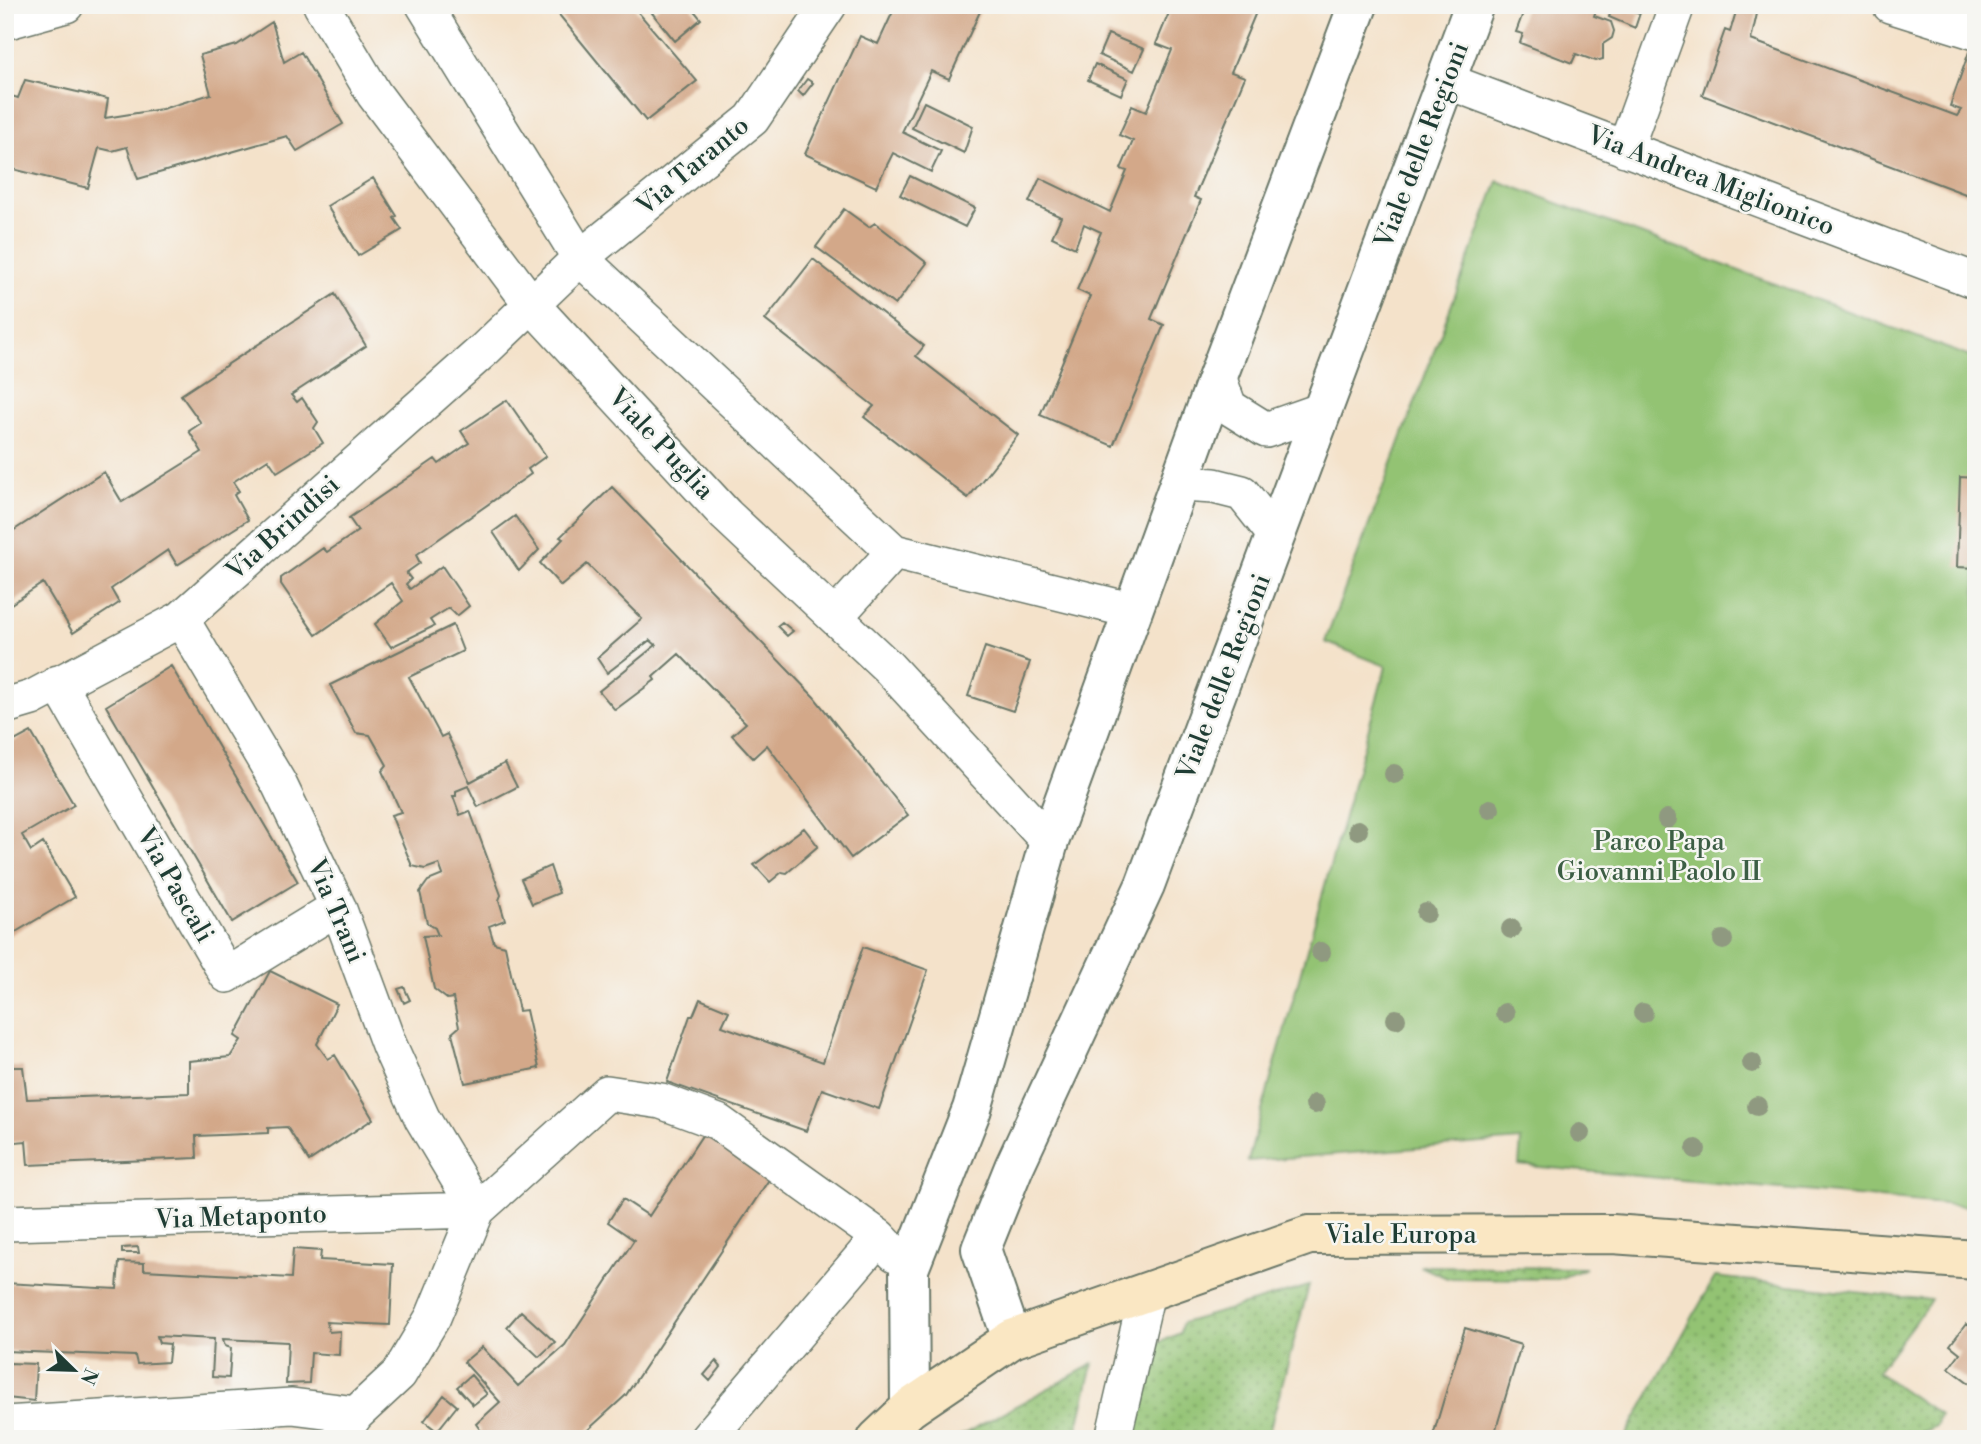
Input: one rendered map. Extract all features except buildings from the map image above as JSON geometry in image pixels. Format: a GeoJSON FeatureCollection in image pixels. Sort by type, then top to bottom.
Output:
{"type":"FeatureCollection","features":[{"type":"Feature","properties":{"kind":"main road","name":"Viale Europa"},"geometry":{"type":"LineString","coordinates":[[877,1439],[910,1408],[1012,1339],[1309,1235],[1612,1234],[1976,1260]]}},
{"type":"Feature","properties":{"kind":"street"},"geometry":{"type":"LineString","coordinates":[[5,22],[66,5]]}},
{"type":"Feature","properties":{"kind":"street","name":"Viale Puglia"},"geometry":{"type":"LineString","coordinates":[[321,5],[374,94],[532,305],[726,515],[888,667],[1049,842]]}},
{"type":"Feature","properties":{"kind":"street"},"geometry":{"type":"LineString","coordinates":[[424,5],[580,258],[894,552],[1134,611]]}},
{"type":"Feature","properties":{"kind":"street","name":"Via Taranto"},"geometry":{"type":"LineString","coordinates":[[532,305],[580,258],[752,120],[829,5]]}},
{"type":"Feature","properties":{"kind":"street"},"geometry":{"type":"LineString","coordinates":[[910,1408],[909,1269],[972,1109],[1049,842],[1218,376],[1358,5]]}},
{"type":"Feature","properties":{"kind":"street","name":"Viale delle Regioni"},"geometry":{"type":"LineString","coordinates":[[1012,1339],[981,1249],[1014,1167],[1145,885],[1474,5]]}},
{"type":"Feature","properties":{"kind":"street"},"geometry":{"type":"LineString","coordinates":[[1625,149],[1677,5]]}},
{"type":"Feature","properties":{"kind":"street"},"geometry":{"type":"LineString","coordinates":[[1890,5],[1976,32]]}},
{"type":"Feature","properties":{"kind":"street","name":"Via Andrea Miglionico"},"geometry":{"type":"LineString","coordinates":[[1447,81],[1976,282]]}},
{"type":"Feature","properties":{"kind":"street","name":"Via Brindisi"},"geometry":{"type":"LineString","coordinates":[[5,706],[32,698],[181,619],[532,305]]}},
{"type":"Feature","properties":{"kind":"street"},"geometry":{"type":"LineString","coordinates":[[1218,376],[1229,407],[1266,430],[1320,411]]}},
{"type":"Feature","properties":{"kind":"street"},"geometry":{"type":"LineString","coordinates":[[1181,484],[1213,485],[1242,493],[1276,536]]}},
{"type":"Feature","properties":{"kind":"street"},"geometry":{"type":"LineString","coordinates":[[835,617],[894,552]]}},
{"type":"Feature","properties":{"kind":"street","name":"Via Trani"},"geometry":{"type":"LineString","coordinates":[[181,619],[279,784],[338,907],[389,1045],[422,1118],[477,1210]]}},
{"type":"Feature","properties":{"kind":"street","name":"Via Pascali"},"geometry":{"type":"LineString","coordinates":[[58,683],[227,975],[338,907]]}},
{"type":"Feature","properties":{"kind":"street"},"geometry":{"type":"LineString","coordinates":[[5,1424],[292,1406],[347,1426],[399,1374],[433,1317],[477,1210],[607,1093],[661,1101],[718,1122],[878,1237],[909,1269]]}},
{"type":"Feature","properties":{"kind":"street","name":"Via Metaponto"},"geometry":{"type":"LineString","coordinates":[[5,1223],[477,1210]]}},
{"type":"Feature","properties":{"kind":"street"},"geometry":{"type":"LineString","coordinates":[[707,1439],[878,1237]]}},
{"type":"Feature","properties":{"kind":"street"},"geometry":{"type":"LineString","coordinates":[[1113,1439],[1147,1292]]}},
{"type":"Feature","properties":{"kind":"green space","name":"Parco Papa Giovanni Paolo II"},"geometry":{"type":"Polygon","coordinates":[[[1498,181],[1976,359],[1976,1207],[1519,1165],[1521,1140],[1248,1161],[1386,666],[1325,642],[1498,181]]]}},
{"type":"Feature","properties":{"kind":"green space"},"geometry":{"type":"Polygon","coordinates":[[[1420,1266],[1586,1268],[1558,1279],[1447,1278],[1420,1266]]]}},
{"type":"Feature","properties":{"kind":"green space"},"geometry":{"type":"Polygon","coordinates":[[[1715,1277],[1931,1300],[1877,1372],[1940,1415],[1936,1426],[1907,1439],[1624,1439],[1715,1277]]]}},
{"type":"Feature","properties":{"kind":"green space"},"geometry":{"type":"Polygon","coordinates":[[[1309,1286],[1267,1439],[1113,1439],[1132,1355],[1180,1333],[1182,1323],[1309,1286]]]}},
{"type":"Feature","properties":{"kind":"green space"},"geometry":{"type":"Polygon","coordinates":[[[1093,1364],[1075,1439],[955,1439],[1093,1364]]]}}]}
